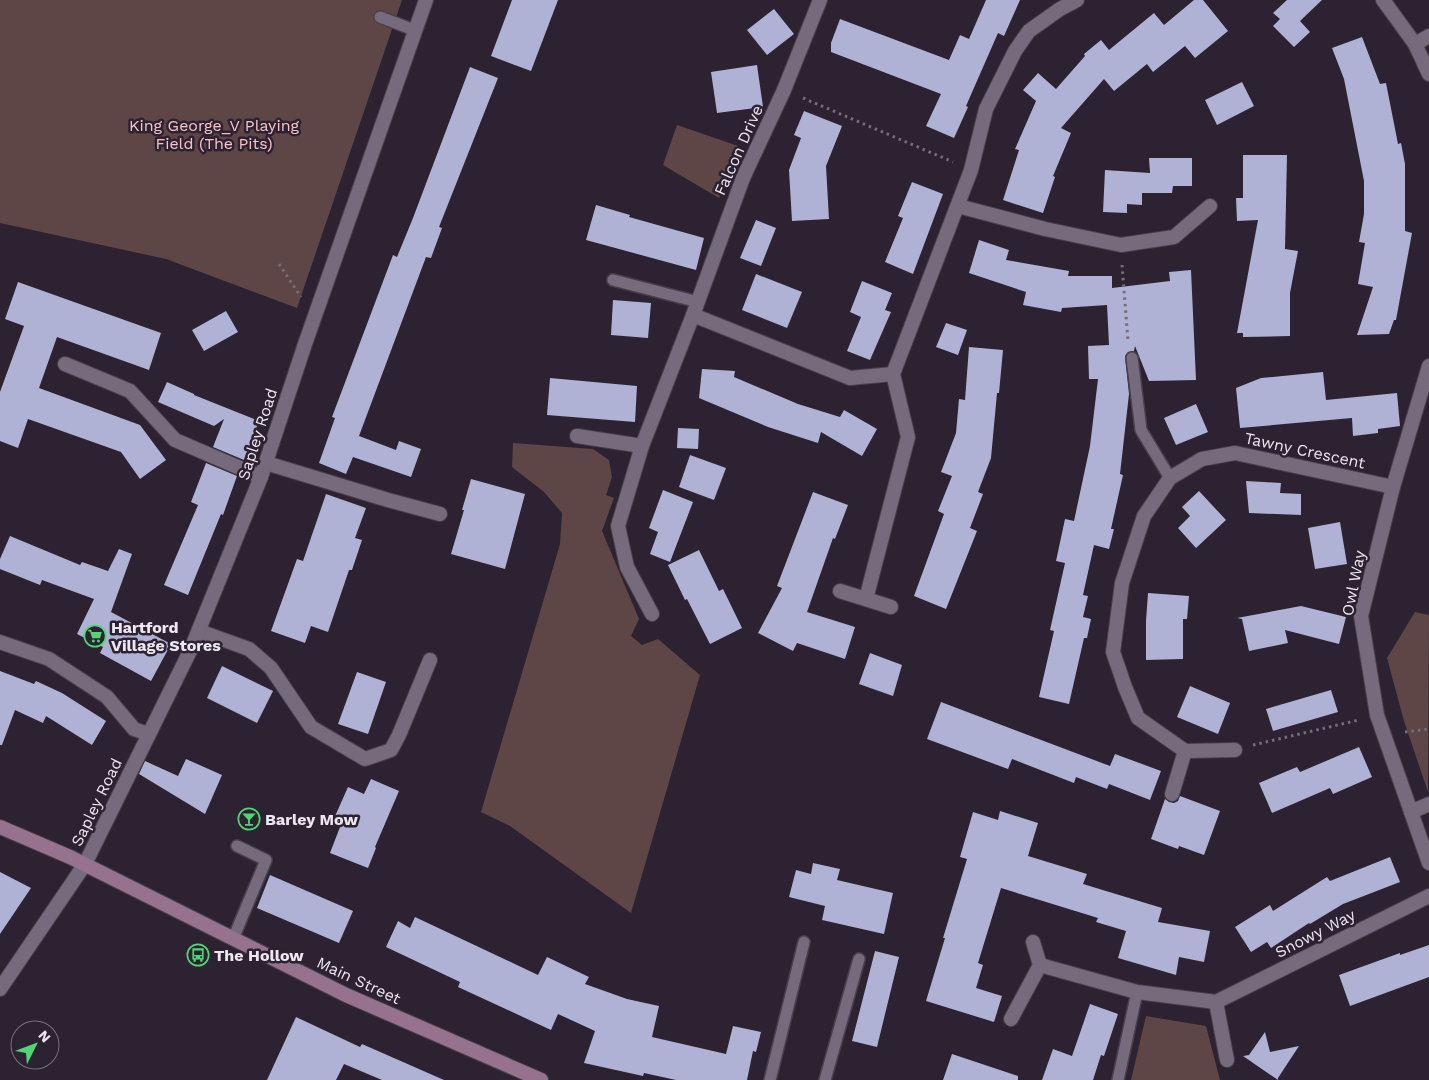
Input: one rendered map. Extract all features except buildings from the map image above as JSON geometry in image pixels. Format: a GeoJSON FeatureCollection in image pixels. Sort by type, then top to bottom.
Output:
{"type":"FeatureCollection","features":[{"type":"Feature","properties":{"kind":"main road","name":"Main Street"},"geometry":{"type":"LineString","coordinates":[[0,827],[85,864],[346,994],[537,1079]]}},
{"type":"Feature","properties":{"kind":"street","name":"Sapley Road"},"geometry":{"type":"LineString","coordinates":[[85,864],[199,631],[262,477],[305,344],[426,0]]}},
{"type":"Feature","properties":{"kind":"street","name":"Falcon Drive"},"geometry":{"type":"LineString","coordinates":[[652,614],[627,567],[618,526],[642,446],[695,309],[742,178],[784,90],[820,0]]}},
{"type":"Feature","properties":{"kind":"street"},"geometry":{"type":"LineString","coordinates":[[866,598],[908,436],[893,374],[971,170],[986,109],[1015,51],[1029,31],[1075,0]]}},
{"type":"Feature","properties":{"kind":"street"},"geometry":{"type":"LineString","coordinates":[[1384,0],[1415,44],[1429,74]]}},
{"type":"Feature","properties":{"kind":"street"},"geometry":{"type":"LineString","coordinates":[[1415,44],[1429,36]]}},
{"type":"Feature","properties":{"kind":"street"},"geometry":{"type":"LineString","coordinates":[[958,206],[1045,228],[1121,244],[1174,237],[1210,206]]}},
{"type":"Feature","properties":{"kind":"street"},"geometry":{"type":"LineString","coordinates":[[695,309],[850,378],[893,374]]}},
{"type":"Feature","properties":{"kind":"street"},"geometry":{"type":"LineString","coordinates":[[65,364],[130,391],[175,440],[262,477]]}},
{"type":"Feature","properties":{"kind":"street","name":"Owl Way"},"geometry":{"type":"LineString","coordinates":[[1429,366],[1392,487],[1361,616],[1377,715],[1429,863]]}},
{"type":"Feature","properties":{"kind":"street"},"geometry":{"type":"LineString","coordinates":[[577,436],[642,446]]}},
{"type":"Feature","properties":{"kind":"street","name":"Tawny Crescent"},"geometry":{"type":"LineString","coordinates":[[1185,751],[1138,718],[1113,652],[1125,573],[1144,516],[1170,478],[1202,460],[1235,453],[1392,487]]}},
{"type":"Feature","properties":{"kind":"street"},"geometry":{"type":"LineString","coordinates":[[266,462],[379,498],[440,514]]}},
{"type":"Feature","properties":{"kind":"street"},"geometry":{"type":"LineString","coordinates":[[840,591],[891,607]]}},
{"type":"Feature","properties":{"kind":"street"},"geometry":{"type":"LineString","coordinates":[[199,631],[249,649],[271,668],[311,727],[365,759],[391,750],[400,735],[430,660]]}},
{"type":"Feature","properties":{"kind":"street"},"geometry":{"type":"LineString","coordinates":[[0,642],[49,659],[108,697],[134,729],[148,734]]}},
{"type":"Feature","properties":{"kind":"street"},"geometry":{"type":"LineString","coordinates":[[1172,794],[1185,751],[1234,750]]}},
{"type":"Feature","properties":{"kind":"street"},"geometry":{"type":"LineString","coordinates":[[1411,812],[1429,804]]}},
{"type":"Feature","properties":{"kind":"street"},"geometry":{"type":"LineString","coordinates":[[0,989],[85,864]]}},
{"type":"Feature","properties":{"kind":"street","name":"Snowy Way"},"geometry":{"type":"LineString","coordinates":[[1216,1002],[1429,896]]}},
{"type":"Feature","properties":{"kind":"street"},"geometry":{"type":"LineString","coordinates":[[1011,1019],[1040,965],[1033,942]]}},
{"type":"Feature","properties":{"kind":"street"},"geometry":{"type":"LineString","coordinates":[[1040,965],[1137,992],[1216,1002],[1227,1060]]}},
{"type":"Feature","properties":{"kind":"lane"},"geometry":{"type":"LineString","coordinates":[[380,17],[414,30]]}},
{"type":"Feature","properties":{"kind":"lane"},"geometry":{"type":"LineString","coordinates":[[613,280],[695,309]]}},
{"type":"Feature","properties":{"kind":"lane"},"geometry":{"type":"LineString","coordinates":[[1132,358],[1141,430],[1170,478]]}},
{"type":"Feature","properties":{"kind":"lane"},"geometry":{"type":"LineString","coordinates":[[233,939],[266,860],[237,846]]}},
{"type":"Feature","properties":{"kind":"lane"},"geometry":{"type":"LineString","coordinates":[[770,1080],[804,942]]}},
{"type":"Feature","properties":{"kind":"lane"},"geometry":{"type":"LineString","coordinates":[[825,1080],[859,959]]}},
{"type":"Feature","properties":{"kind":"lane"},"geometry":{"type":"LineString","coordinates":[[1118,1080],[1137,992]]}},
{"type":"Feature","properties":{"kind":"path"},"geometry":{"type":"LineString","coordinates":[[784,90],[971,170]]}},
{"type":"Feature","properties":{"kind":"path"},"geometry":{"type":"LineString","coordinates":[[1121,244],[1126,334],[1132,358]]}},
{"type":"Feature","properties":{"kind":"path"},"geometry":{"type":"LineString","coordinates":[[279,264],[304,302]]}},
{"type":"Feature","properties":{"kind":"path"},"geometry":{"type":"LineString","coordinates":[[1234,750],[1377,715]]}},
{"type":"Feature","properties":{"kind":"green space","name":"King George_V Playing Field (The Pits)"},"geometry":{"type":"Polygon","coordinates":[[[0,0],[402,0],[297,308],[166,259],[0,223],[0,0]]]}},
{"type":"Feature","properties":{"kind":"green space"},"geometry":{"type":"Polygon","coordinates":[[[677,125],[738,146],[719,198],[663,165],[677,125]]]}},
{"type":"Feature","properties":{"kind":"green space"},"geometry":{"type":"Polygon","coordinates":[[[513,443],[593,449],[609,460],[612,477],[606,495],[614,498],[602,531],[639,619],[631,636],[642,645],[658,639],[700,675],[631,913],[510,826],[481,812],[560,544],[562,513],[544,492],[512,467],[513,443]]]}},
{"type":"Feature","properties":{"kind":"green space"},"geometry":{"type":"Polygon","coordinates":[[[1415,612],[1429,615],[1428,792],[1404,721],[1387,658],[1415,612]]]}},
{"type":"Feature","properties":{"kind":"green space"},"geometry":{"type":"Polygon","coordinates":[[[1146,1016],[1206,1026],[1220,1080],[1131,1080],[1146,1016]]]}},
{"type":"Feature","properties":{"kind":"place","name":"Hartford Village Stores"},"geometry":{"type":"Point","coordinates":[95,636]}},
{"type":"Feature","properties":{"kind":"place","name":"Barley Mow"},"geometry":{"type":"Point","coordinates":[249,819]}},
{"type":"Feature","properties":{"kind":"place","name":"The Hollow"},"geometry":{"type":"Point","coordinates":[198,955]}}]}
